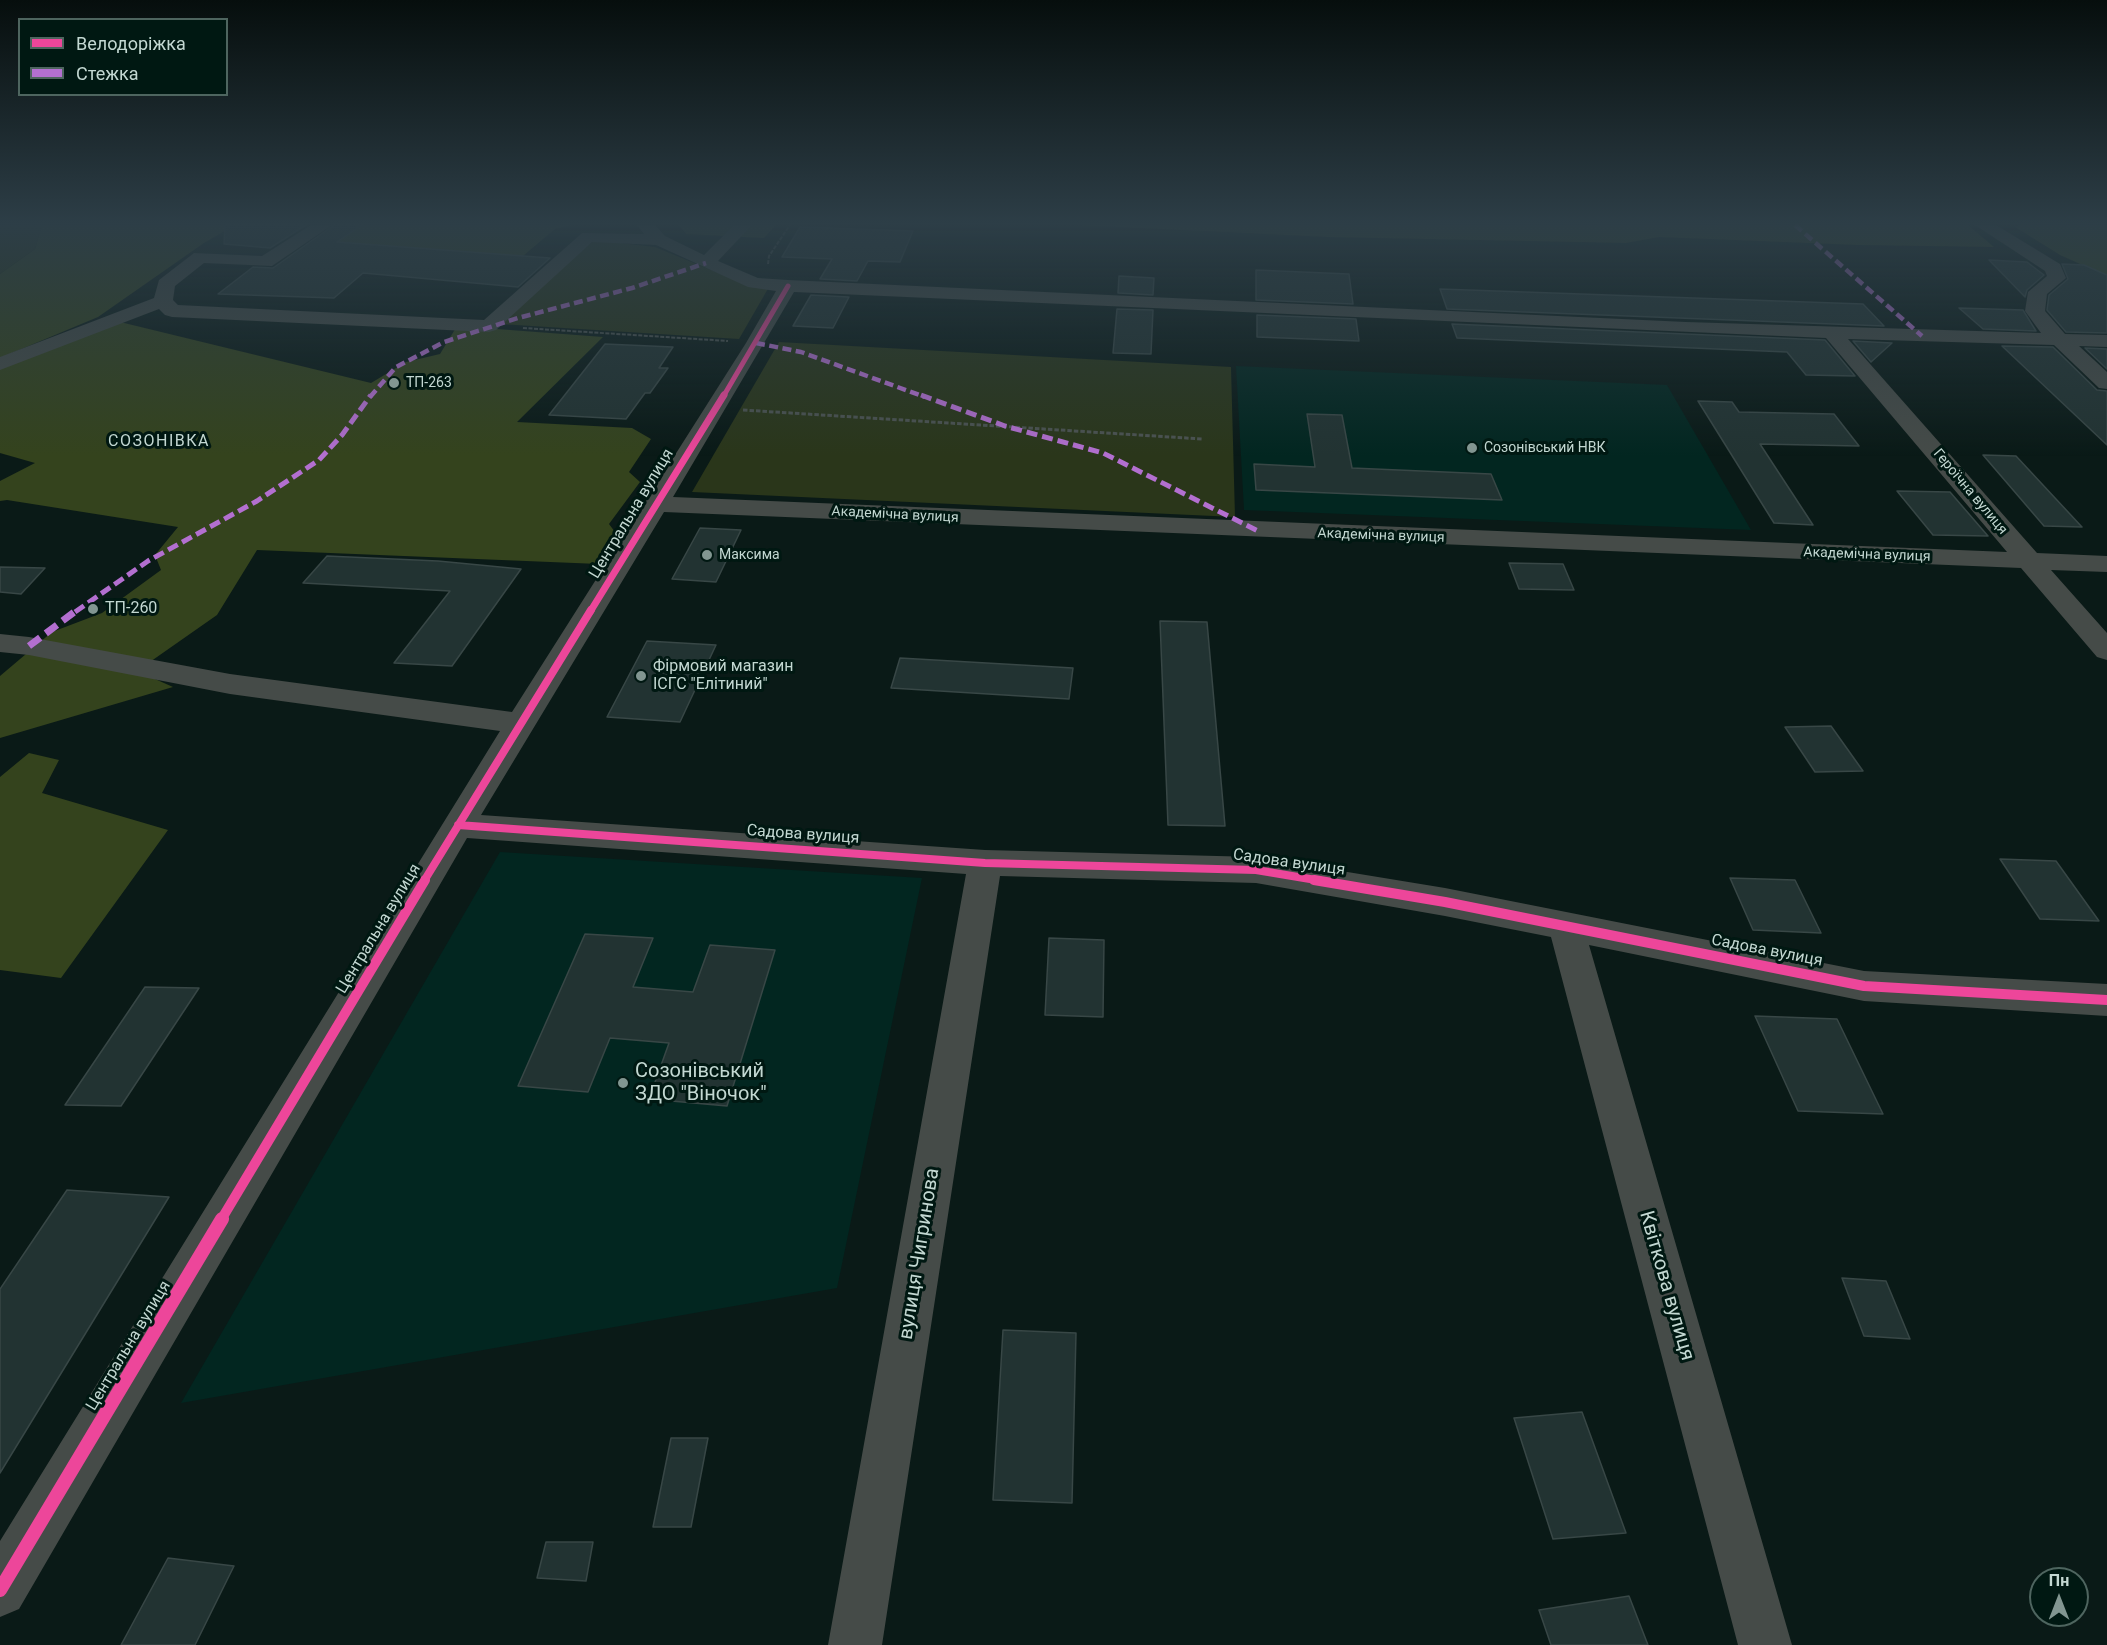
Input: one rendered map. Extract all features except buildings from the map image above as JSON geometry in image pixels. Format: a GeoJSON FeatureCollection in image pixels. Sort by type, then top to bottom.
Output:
{"type":"FeatureCollection","features":[{"type":"Feature","properties":{"kind":"street"},"geometry":{"type":"LineString","coordinates":[[0,364],[161,302]]}},
{"type":"Feature","properties":{"kind":"street"},"geometry":{"type":"LineString","coordinates":[[164,302],[172,311],[489,326],[514,302]]}},
{"type":"Feature","properties":{"kind":"street","name":"Центральна вулиця"},"geometry":{"type":"LineString","coordinates":[[0,1590],[458,825],[756,343],[779,302]]}},
{"type":"Feature","properties":{"kind":"street"},"geometry":{"type":"LineString","coordinates":[[1131,302],[1833,334],[2107,341]]}},
{"type":"Feature","properties":{"kind":"street"},"geometry":{"type":"LineString","coordinates":[[2036,302],[2035,311],[2044,325],[2107,383]]}},
{"type":"Feature","properties":{"kind":"street","name":"Героїчна вулиця"},"geometry":{"type":"LineString","coordinates":[[1833,334],[2107,651]]}},
{"type":"Feature","properties":{"kind":"street","name":"Академічна вулиця"},"geometry":{"type":"LineString","coordinates":[[655,504],[2107,564]]}},
{"type":"Feature","properties":{"kind":"street"},"geometry":{"type":"LineString","coordinates":[[0,643],[29,646],[230,684],[522,724]]}},
{"type":"Feature","properties":{"kind":"street","name":"Садова вулиця"},"geometry":{"type":"LineString","coordinates":[[458,825],[985,863],[1256,870],[1446,902],[1864,986],[2107,1000]]}},
{"type":"Feature","properties":{"kind":"street","name":"вулиця Чигринова"},"geometry":{"type":"LineString","coordinates":[[855,1645],[985,863]]}},
{"type":"Feature","properties":{"kind":"street","name":"Квіткова вулиця"},"geometry":{"type":"LineString","coordinates":[[1566,927],[1765,1645]]}},
{"type":"Feature","properties":{"kind":"path"},"geometry":{"type":"LineString","coordinates":[[489,326],[756,343]]}},
{"type":"Feature","properties":{"kind":"path"},"geometry":{"type":"LineString","coordinates":[[715,408],[1203,439]]}},
{"type":"Feature","properties":{"kind":"shaded area"},"geometry":{"type":"Polygon","coordinates":[[[521,302],[760,302],[739,339],[500,324],[521,302]]]}},
{"type":"Feature","properties":{"kind":"shaded area"},"geometry":{"type":"Polygon","coordinates":[[[779,342],[1231,367],[1235,517],[692,492],[779,342]]]}},
{"type":"Feature","properties":{"kind":"shaded area","name":"Созонівський НВК"},"geometry":{"type":"Polygon","coordinates":[[[1236,366],[1667,385],[1751,530],[1244,510],[1236,366]]]}},
{"type":"Feature","properties":{"kind":"shaded area","name":"Созонівський ЗДО \"Віночок\""},"geometry":{"type":"Polygon","coordinates":[[[500,852],[922,878],[837,1288],[181,1403],[500,852]]]}},
{"type":"Feature","properties":{"kind":"green space"},"geometry":{"type":"Polygon","coordinates":[[[0,302],[120,302],[98,317],[0,358],[0,302]]]}},
{"type":"Feature","properties":{"kind":"green space"},"geometry":{"type":"Polygon","coordinates":[[[116,321],[371,383],[406,362],[440,354],[457,326],[603,337],[517,422],[632,428],[651,439],[629,472],[640,482],[609,524],[618,536],[599,564],[257,550],[217,615],[137,671],[173,687],[0,738],[0,676],[52,632],[102,613],[161,570],[155,555],[178,527],[7,500],[0,501],[0,481],[35,463],[0,453],[0,368],[116,321]]]}},
{"type":"Feature","properties":{"kind":"green space"},"geometry":{"type":"Polygon","coordinates":[[[29,753],[59,760],[42,793],[168,830],[61,978],[0,970],[0,777],[29,753]]]}},
{"type":"Feature","properties":{"kind":"marked path"},"geometry":{"type":"LineString","coordinates":[[29,646],[132,571],[257,501],[319,460],[331,449],[384,379],[409,358],[481,329],[580,302]]}},
{"type":"Feature","properties":{"kind":"marked path"},"geometry":{"type":"LineString","coordinates":[[1883,302],[1922,336]]}},
{"type":"Feature","properties":{"kind":"marked path"},"geometry":{"type":"LineString","coordinates":[[756,343],[801,352],[1005,426],[1103,453],[1258,531]]}},
{"type":"Feature","properties":{"kind":"cycle path"},"geometry":{"type":"LineString","coordinates":[[0,1590],[458,825],[756,343],[779,302]]}},
{"type":"Feature","properties":{"kind":"cycle path"},"geometry":{"type":"LineString","coordinates":[[458,825],[985,863],[1256,870],[1445,902],[1864,986],[2107,1000]]}},
{"type":"Feature","properties":{"kind":"place","name":"ТП-263"},"geometry":{"type":"Point","coordinates":[394,383]}},
{"type":"Feature","properties":{"kind":"place","name":"Созонівський НВК"},"geometry":{"type":"Point","coordinates":[1472,448]}},
{"type":"Feature","properties":{"kind":"place","name":"Максима"},"geometry":{"type":"Point","coordinates":[707,555]}},
{"type":"Feature","properties":{"kind":"place","name":"ТП-260"},"geometry":{"type":"Point","coordinates":[93,609]}},
{"type":"Feature","properties":{"kind":"place","name":"Фірмовий магазин ІСГС \"Елітиний\""},"geometry":{"type":"Point","coordinates":[641,676]}},
{"type":"Feature","properties":{"kind":"place","name":"Созонівський ЗДО \"Віночок\""},"geometry":{"type":"Point","coordinates":[623,1083]}},
{"type":"Feature","properties":{"kind":"district","name":"СОЗОНІВКА"},"geometry":{"type":"Point","coordinates":[159,442]}}]}
